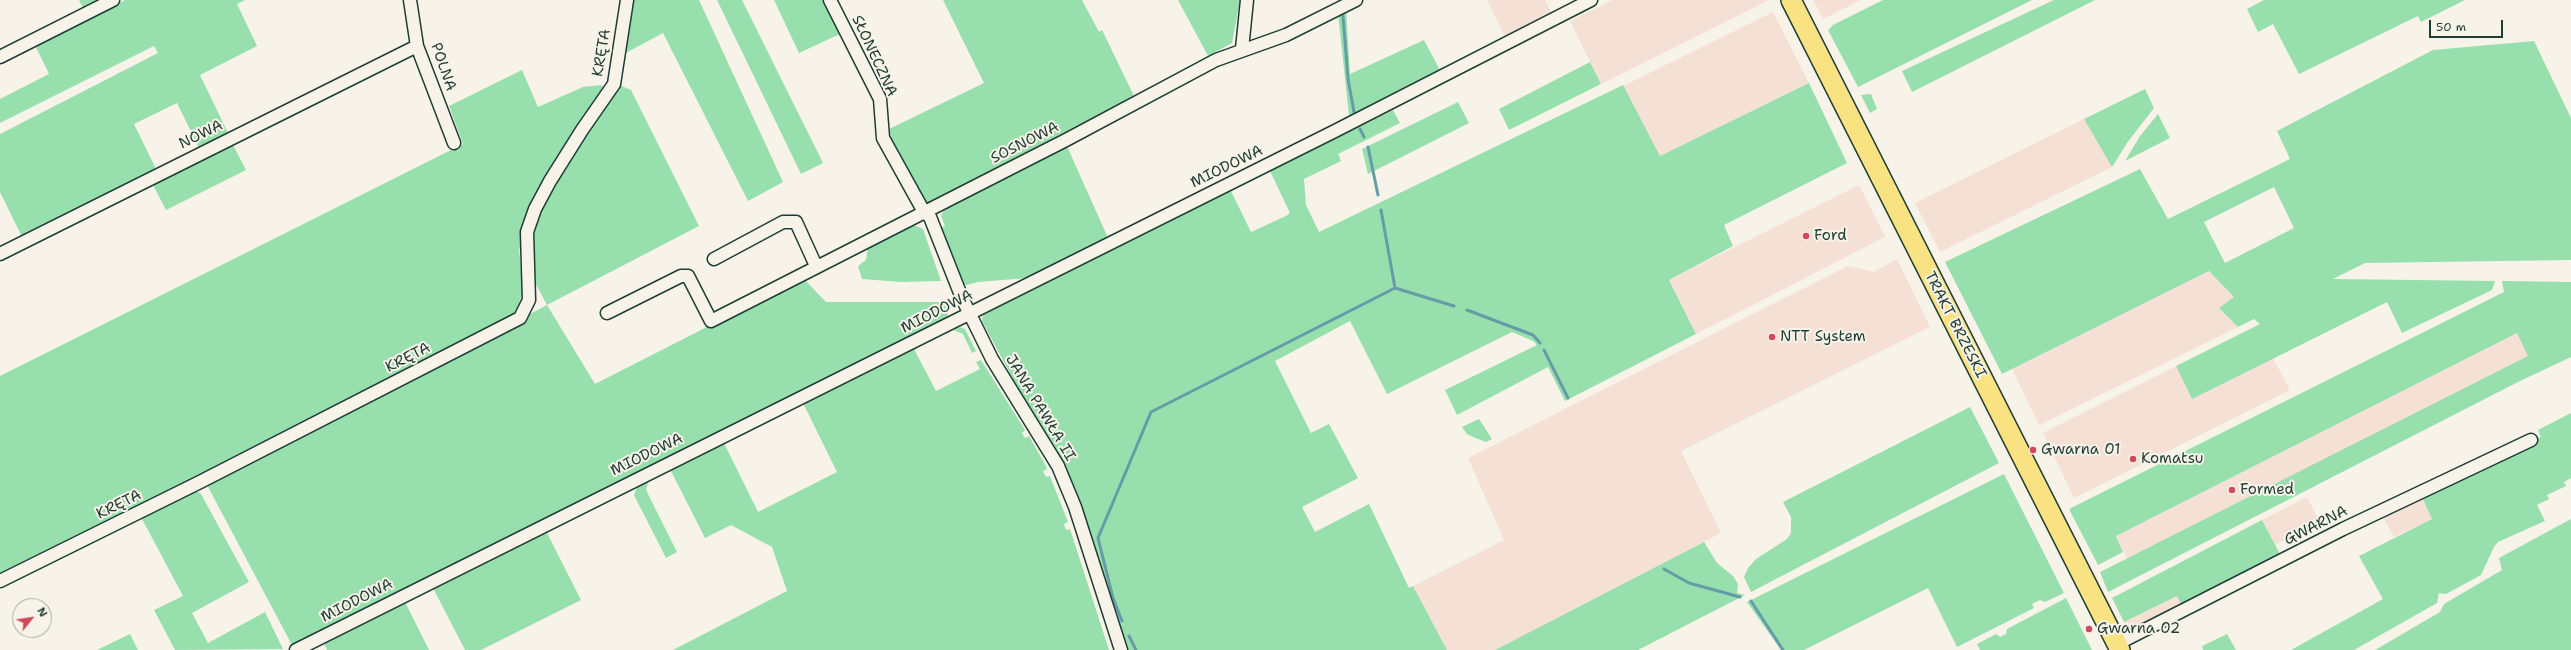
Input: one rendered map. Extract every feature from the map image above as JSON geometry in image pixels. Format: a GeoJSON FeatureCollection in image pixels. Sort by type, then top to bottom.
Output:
{"type":"FeatureCollection","features":[{"type":"Feature","properties":{"kind":"main road","name":"TRAKT BRZESKI"},"geometry":{"type":"LineString","coordinates":[[1791,0],[2118,647]]}},
{"type":"Feature","properties":{"kind":"street"},"geometry":{"type":"LineString","coordinates":[[0,57],[113,0]]}},
{"type":"Feature","properties":{"kind":"street","name":"POLNA"},"geometry":{"type":"LineString","coordinates":[[410,0],[417,46],[454,143]]}},
{"type":"Feature","properties":{"kind":"street","name":"KRĘTA"},"geometry":{"type":"LineString","coordinates":[[0,581],[200,482],[520,318],[529,300],[527,232],[535,209],[550,182],[582,130],[614,84],[627,0]]}},
{"type":"Feature","properties":{"kind":"street","name":"SŁONECZNA"},"geometry":{"type":"LineString","coordinates":[[830,0],[880,99],[883,138],[924,212]]}},
{"type":"Feature","properties":{"kind":"street"},"geometry":{"type":"LineString","coordinates":[[1242,50],[1247,0]]}},
{"type":"Feature","properties":{"kind":"street","name":"SOSNOWA"},"geometry":{"type":"LineString","coordinates":[[607,313],[681,276],[688,276],[711,321],[816,266],[1066,140],[1216,60],[1286,35],[1356,0]]}},
{"type":"Feature","properties":{"kind":"street","name":"MIODOWA"},"geometry":{"type":"LineString","coordinates":[[296,650],[1335,131],[1591,0]]}},
{"type":"Feature","properties":{"kind":"street","name":"NOWA"},"geometry":{"type":"LineString","coordinates":[[0,254],[417,46]]}},
{"type":"Feature","properties":{"kind":"street","name":"JANA PAWŁA II"},"geometry":{"type":"LineString","coordinates":[[924,212],[930,217],[935,227],[970,313],[992,359],[1058,466],[1075,507],[1121,650]]}},
{"type":"Feature","properties":{"kind":"street"},"geometry":{"type":"LineString","coordinates":[[714,259],[782,222],[796,222],[816,266]]}},
{"type":"Feature","properties":{"kind":"street","name":"GWARNA"},"geometry":{"type":"LineString","coordinates":[[2118,647],[2343,530],[2531,440]]}},
{"type":"Feature","properties":{"kind":"shaded area"},"geometry":{"type":"Polygon","coordinates":[[[1487,0],[1545,0],[1552,14],[1505,37],[1487,0]]]}},
{"type":"Feature","properties":{"kind":"shaded area"},"geometry":{"type":"Polygon","coordinates":[[[1612,0],[1767,1],[1601,84],[1570,21],[1612,0]]]}},
{"type":"Feature","properties":{"kind":"shaded area"},"geometry":{"type":"Polygon","coordinates":[[[1813,0],[1861,0],[1823,19],[1813,0]]]}},
{"type":"Feature","properties":{"kind":"shaded area"},"geometry":{"type":"Polygon","coordinates":[[[1773,12],[1809,83],[1660,156],[1623,86],[1773,12]]]}},
{"type":"Feature","properties":{"kind":"shaded area"},"geometry":{"type":"Polygon","coordinates":[[[2084,119],[2112,167],[1940,252],[1915,203],[2084,119]]]}},
{"type":"Feature","properties":{"kind":"shaded area"},"geometry":{"type":"Polygon","coordinates":[[[1859,185],[1885,237],[1696,334],[1669,280],[1859,185]]]}},
{"type":"Feature","properties":{"kind":"shaded area"},"geometry":{"type":"Polygon","coordinates":[[[1897,259],[1930,327],[1681,451],[1721,533],[1495,650],[1447,650],[1413,586],[1504,540],[1468,458],[1848,266],[1874,272],[1897,259]]]}},
{"type":"Feature","properties":{"kind":"shaded area"},"geometry":{"type":"Polygon","coordinates":[[[2209,271],[2235,297],[2219,308],[2238,327],[2039,425],[2012,369],[2209,271]]]}},
{"type":"Feature","properties":{"kind":"shaded area"},"geometry":{"type":"Polygon","coordinates":[[[2517,333],[2529,356],[2127,559],[2116,536],[2517,333]]]}},
{"type":"Feature","properties":{"kind":"shaded area"},"geometry":{"type":"Polygon","coordinates":[[[2273,358],[2290,390],[2074,498],[2043,433],[2176,366],[2192,399],[2273,358]]]}},
{"type":"Feature","properties":{"kind":"shaded area"},"geometry":{"type":"Polygon","coordinates":[[[2421,495],[2432,519],[2394,537],[2382,516],[2421,495]]]}},
{"type":"Feature","properties":{"kind":"shaded area"},"geometry":{"type":"Polygon","coordinates":[[[2307,497],[2320,523],[2275,545],[2262,520],[2307,497]]]}},
{"type":"Feature","properties":{"kind":"shaded area"},"geometry":{"type":"Polygon","coordinates":[[[2177,596],[2183,608],[2131,634],[2124,622],[2177,596]]]}},
{"type":"Feature","properties":{"kind":"green space"},"geometry":{"type":"Polygon","coordinates":[[[79,0],[104,0],[84,10],[79,0]]]}},
{"type":"Feature","properties":{"kind":"green space"},"geometry":{"type":"Polygon","coordinates":[[[125,0],[245,0],[237,4],[257,46],[200,75],[229,135],[200,150],[177,103],[134,124],[157,171],[23,239],[0,192],[0,134],[158,53],[154,46],[0,123],[0,99],[49,74],[35,45],[125,0]]]}},
{"type":"Feature","properties":{"kind":"green space"},"geometry":{"type":"Polygon","coordinates":[[[632,0],[699,0],[783,182],[748,201],[663,33],[622,55],[632,0]]]}},
{"type":"Feature","properties":{"kind":"green space"},"geometry":{"type":"Polygon","coordinates":[[[717,0],[742,0],[823,163],[801,174],[717,0]]]}},
{"type":"Feature","properties":{"kind":"green space"},"geometry":{"type":"Polygon","coordinates":[[[774,0],[825,0],[842,33],[799,53],[774,0]]]}},
{"type":"Feature","properties":{"kind":"green space"},"geometry":{"type":"Polygon","coordinates":[[[943,0],[1082,0],[1099,32],[1102,30],[1134,96],[926,204],[893,144],[889,129],[984,83],[943,0]]]}},
{"type":"Feature","properties":{"kind":"green space"},"geometry":{"type":"Polygon","coordinates":[[[1178,0],[1240,0],[1232,43],[1208,56],[1178,0]]]}},
{"type":"Feature","properties":{"kind":"green space"},"geometry":{"type":"Polygon","coordinates":[[[1883,0],[2032,0],[1858,87],[1828,30],[1833,25],[1883,0]]]}},
{"type":"Feature","properties":{"kind":"green space"},"geometry":{"type":"Polygon","coordinates":[[[2054,0],[2095,0],[1912,92],[1902,71],[2054,0]]]}},
{"type":"Feature","properties":{"kind":"green space"},"geometry":{"type":"Polygon","coordinates":[[[2264,0],[2465,0],[2421,22],[2418,16],[2299,74],[2273,24],[2258,32],[2247,9],[2264,0]]]}},
{"type":"Feature","properties":{"kind":"green space"},"geometry":{"type":"Polygon","coordinates":[[[1346,9],[1350,74],[1424,40],[1440,70],[1349,116],[1338,13],[1346,9]]]}},
{"type":"Feature","properties":{"kind":"green space"},"geometry":{"type":"Polygon","coordinates":[[[2534,41],[2571,118],[2571,260],[2365,263],[2333,279],[2495,281],[2492,290],[2402,333],[2387,302],[2192,399],[2176,366],[2260,324],[2254,319],[2238,327],[2219,308],[2234,297],[2209,271],[2002,374],[1945,262],[2140,169],[2168,219],[2290,159],[2277,131],[2433,50],[2534,41]],[[2274,187],[2204,222],[2225,263],[2294,228],[2274,187]]]}},
{"type":"Feature","properties":{"kind":"green space"},"geometry":{"type":"Polygon","coordinates":[[[1590,62],[1601,84],[1509,130],[1499,109],[1590,62]]]}},
{"type":"Feature","properties":{"kind":"green space"},"geometry":{"type":"Polygon","coordinates":[[[522,70],[538,107],[583,87],[601,85],[614,96],[619,85],[631,90],[699,226],[547,305],[531,275],[530,243],[519,249],[523,288],[518,315],[137,509],[0,575],[0,376],[463,144],[449,106],[522,70]]]}},
{"type":"Feature","properties":{"kind":"green space"},"geometry":{"type":"Polygon","coordinates":[[[1809,83],[1847,163],[1724,225],[1733,246],[1669,280],[1696,334],[1565,401],[1548,367],[1457,415],[1445,390],[1537,345],[1533,341],[1512,332],[1387,394],[1350,321],[1275,361],[1311,433],[1329,424],[1358,478],[1302,507],[1315,532],[1369,504],[1409,588],[1413,586],[1447,650],[1126,650],[1060,458],[1011,381],[1012,377],[982,321],[983,315],[1231,191],[1251,232],[1286,216],[1290,213],[1270,171],[1393,110],[1400,123],[1338,154],[1341,161],[1304,179],[1306,205],[1319,232],[1623,85],[1660,156],[1809,83]]]}},
{"type":"Feature","properties":{"kind":"green space"},"geometry":{"type":"Polygon","coordinates":[[[2145,89],[2154,108],[2127,143],[2112,167],[2084,119],[2145,89]]]}},
{"type":"Feature","properties":{"kind":"green space"},"geometry":{"type":"Polygon","coordinates":[[[1871,94],[1877,109],[1870,113],[1861,95],[1871,94]]]}},
{"type":"Feature","properties":{"kind":"green space"},"geometry":{"type":"Polygon","coordinates":[[[1458,102],[1469,123],[1368,174],[1362,149],[1458,102]]]}},
{"type":"Feature","properties":{"kind":"green space"},"geometry":{"type":"Polygon","coordinates":[[[2158,114],[2170,138],[2125,161],[2140,136],[2158,114]]]}},
{"type":"Feature","properties":{"kind":"green space"},"geometry":{"type":"Polygon","coordinates":[[[232,143],[246,170],[166,210],[152,183],[232,143]]]}},
{"type":"Feature","properties":{"kind":"green space"},"geometry":{"type":"Polygon","coordinates":[[[1066,144],[1108,238],[1027,278],[978,282],[962,286],[940,228],[945,226],[941,216],[944,209],[1066,144]]]}},
{"type":"Feature","properties":{"kind":"green space"},"geometry":{"type":"Polygon","coordinates":[[[911,224],[923,229],[941,281],[901,282],[862,279],[858,266],[866,260],[868,247],[911,224]]]}},
{"type":"Feature","properties":{"kind":"green space"},"geometry":{"type":"Polygon","coordinates":[[[803,278],[826,302],[950,302],[947,318],[292,645],[206,483],[547,305],[595,384],[803,278]]]}},
{"type":"Feature","properties":{"kind":"green space"},"geometry":{"type":"Polygon","coordinates":[[[2502,281],[2571,282],[2571,357],[2518,382],[2108,592],[2100,572],[2528,356],[2517,333],[2116,536],[2123,552],[2098,565],[2069,509],[2504,292],[2502,281]]]}},
{"type":"Feature","properties":{"kind":"green space"},"geometry":{"type":"Polygon","coordinates":[[[960,327],[965,329],[976,351],[972,353],[963,334],[953,330],[960,327]]]}},
{"type":"Feature","properties":{"kind":"green space"},"geometry":{"type":"Polygon","coordinates":[[[914,349],[936,391],[980,369],[976,362],[981,360],[1025,430],[1022,433],[1025,438],[1029,436],[1046,466],[1047,469],[1043,471],[1046,477],[1050,476],[1068,522],[1064,524],[1066,530],[1070,529],[1109,650],[673,650],[787,591],[772,547],[731,525],[705,538],[670,469],[724,443],[758,512],[837,472],[803,403],[914,349]]]}},
{"type":"Feature","properties":{"kind":"green space"},"geometry":{"type":"Polygon","coordinates":[[[1970,407],[1999,463],[1751,592],[1744,577],[1748,568],[1756,559],[1787,539],[1791,533],[1791,517],[1783,502],[1970,407]]]}},
{"type":"Feature","properties":{"kind":"green space"},"geometry":{"type":"Polygon","coordinates":[[[2571,413],[2571,478],[2564,482],[2566,486],[2547,495],[2549,499],[2537,505],[2545,521],[2498,542],[2494,547],[2481,575],[2446,594],[2439,593],[2437,603],[2354,650],[2291,650],[2383,599],[2359,556],[2432,519],[2421,495],[2541,437],[2538,430],[2571,413]]]}},
{"type":"Feature","properties":{"kind":"green space"},"geometry":{"type":"Polygon","coordinates":[[[1479,419],[1492,439],[1486,442],[1467,434],[1462,427],[1479,419]]]}},
{"type":"Feature","properties":{"kind":"green space"},"geometry":{"type":"Polygon","coordinates":[[[2004,474],[2064,593],[2045,602],[2040,600],[2032,604],[2034,608],[1957,647],[1928,588],[1804,650],[1781,650],[1747,602],[2004,474]]]}},
{"type":"Feature","properties":{"kind":"green space"},"geometry":{"type":"Polygon","coordinates":[[[649,479],[646,490],[677,552],[666,558],[634,495],[638,484],[649,479]]]}},
{"type":"Feature","properties":{"kind":"green space"},"geometry":{"type":"Polygon","coordinates":[[[195,490],[201,494],[249,582],[192,613],[208,643],[265,612],[283,649],[175,650],[154,610],[183,596],[141,517],[195,490]]]}},
{"type":"Feature","properties":{"kind":"green space"},"geometry":{"type":"Polygon","coordinates":[[[2571,519],[2571,650],[2375,650],[2440,612],[2444,604],[2502,570],[2499,558],[2571,519]]]}},
{"type":"Feature","properties":{"kind":"green space"},"geometry":{"type":"Polygon","coordinates":[[[2262,520],[2282,558],[2183,608],[2177,596],[2124,622],[2112,598],[2262,520]]]}},
{"type":"Feature","properties":{"kind":"green space"},"geometry":{"type":"Polygon","coordinates":[[[546,531],[581,600],[481,650],[465,650],[433,588],[546,531]]]}},
{"type":"Feature","properties":{"kind":"green space"},"geometry":{"type":"Polygon","coordinates":[[[1704,542],[1717,563],[1733,576],[1738,584],[1737,593],[1745,595],[1638,650],[1495,650],[1704,542]]]}},
{"type":"Feature","properties":{"kind":"green space"},"geometry":{"type":"Polygon","coordinates":[[[2066,598],[2092,650],[1980,650],[1977,644],[1996,634],[2000,637],[2006,634],[2007,629],[2066,598]]]}},
{"type":"Feature","properties":{"kind":"green space"},"geometry":{"type":"Polygon","coordinates":[[[405,602],[429,650],[327,650],[324,643],[405,602]]]}},
{"type":"Feature","properties":{"kind":"green space"},"geometry":{"type":"Polygon","coordinates":[[[130,634],[138,650],[97,650],[130,634]]]}},
{"type":"Feature","properties":{"kind":"green space"},"geometry":{"type":"Polygon","coordinates":[[[2227,634],[2236,650],[2203,650],[2202,646],[2227,634]]]}},
{"type":"Feature","properties":{"kind":"waterway"},"geometry":{"type":"LineString","coordinates":[[1343,16],[1348,79],[1354,112]]}},
{"type":"Feature","properties":{"kind":"waterway"},"geometry":{"type":"LineString","coordinates":[[1360,129],[1364,137]]}},
{"type":"Feature","properties":{"kind":"waterway"},"geometry":{"type":"LineString","coordinates":[[1368,147],[1378,195]]}},
{"type":"Feature","properties":{"kind":"waterway"},"geometry":{"type":"LineString","coordinates":[[1122,621],[1113,598],[1098,538],[1151,412],[1395,288],[1381,210]]}},
{"type":"Feature","properties":{"kind":"waterway"},"geometry":{"type":"LineString","coordinates":[[1395,288],[1454,306]]}},
{"type":"Feature","properties":{"kind":"waterway"},"geometry":{"type":"LineString","coordinates":[[1467,310],[1533,335],[1540,343]]}},
{"type":"Feature","properties":{"kind":"waterway"},"geometry":{"type":"LineString","coordinates":[[1544,350],[1568,398]]}},
{"type":"Feature","properties":{"kind":"waterway"},"geometry":{"type":"LineString","coordinates":[[1664,569],[1689,583],[1740,597]]}},
{"type":"Feature","properties":{"kind":"waterway"},"geometry":{"type":"LineString","coordinates":[[1751,601],[1783,650]]}},
{"type":"Feature","properties":{"kind":"waterway"},"geometry":{"type":"LineString","coordinates":[[1129,636],[1136,650]]}},
{"type":"Feature","properties":{"kind":"place","name":"Ford"},"geometry":{"type":"Point","coordinates":[1806,236]}},
{"type":"Feature","properties":{"kind":"place","name":"NTT System"},"geometry":{"type":"Point","coordinates":[1772,337]}},
{"type":"Feature","properties":{"kind":"place","name":"Gwarna 01"},"geometry":{"type":"Point","coordinates":[2033,450]}},
{"type":"Feature","properties":{"kind":"place","name":"Komatsu"},"geometry":{"type":"Point","coordinates":[2133,459]}},
{"type":"Feature","properties":{"kind":"place","name":"Formed"},"geometry":{"type":"Point","coordinates":[2232,490]}},
{"type":"Feature","properties":{"kind":"place","name":"Gwarna 02"},"geometry":{"type":"Point","coordinates":[2089,629]}}]}
